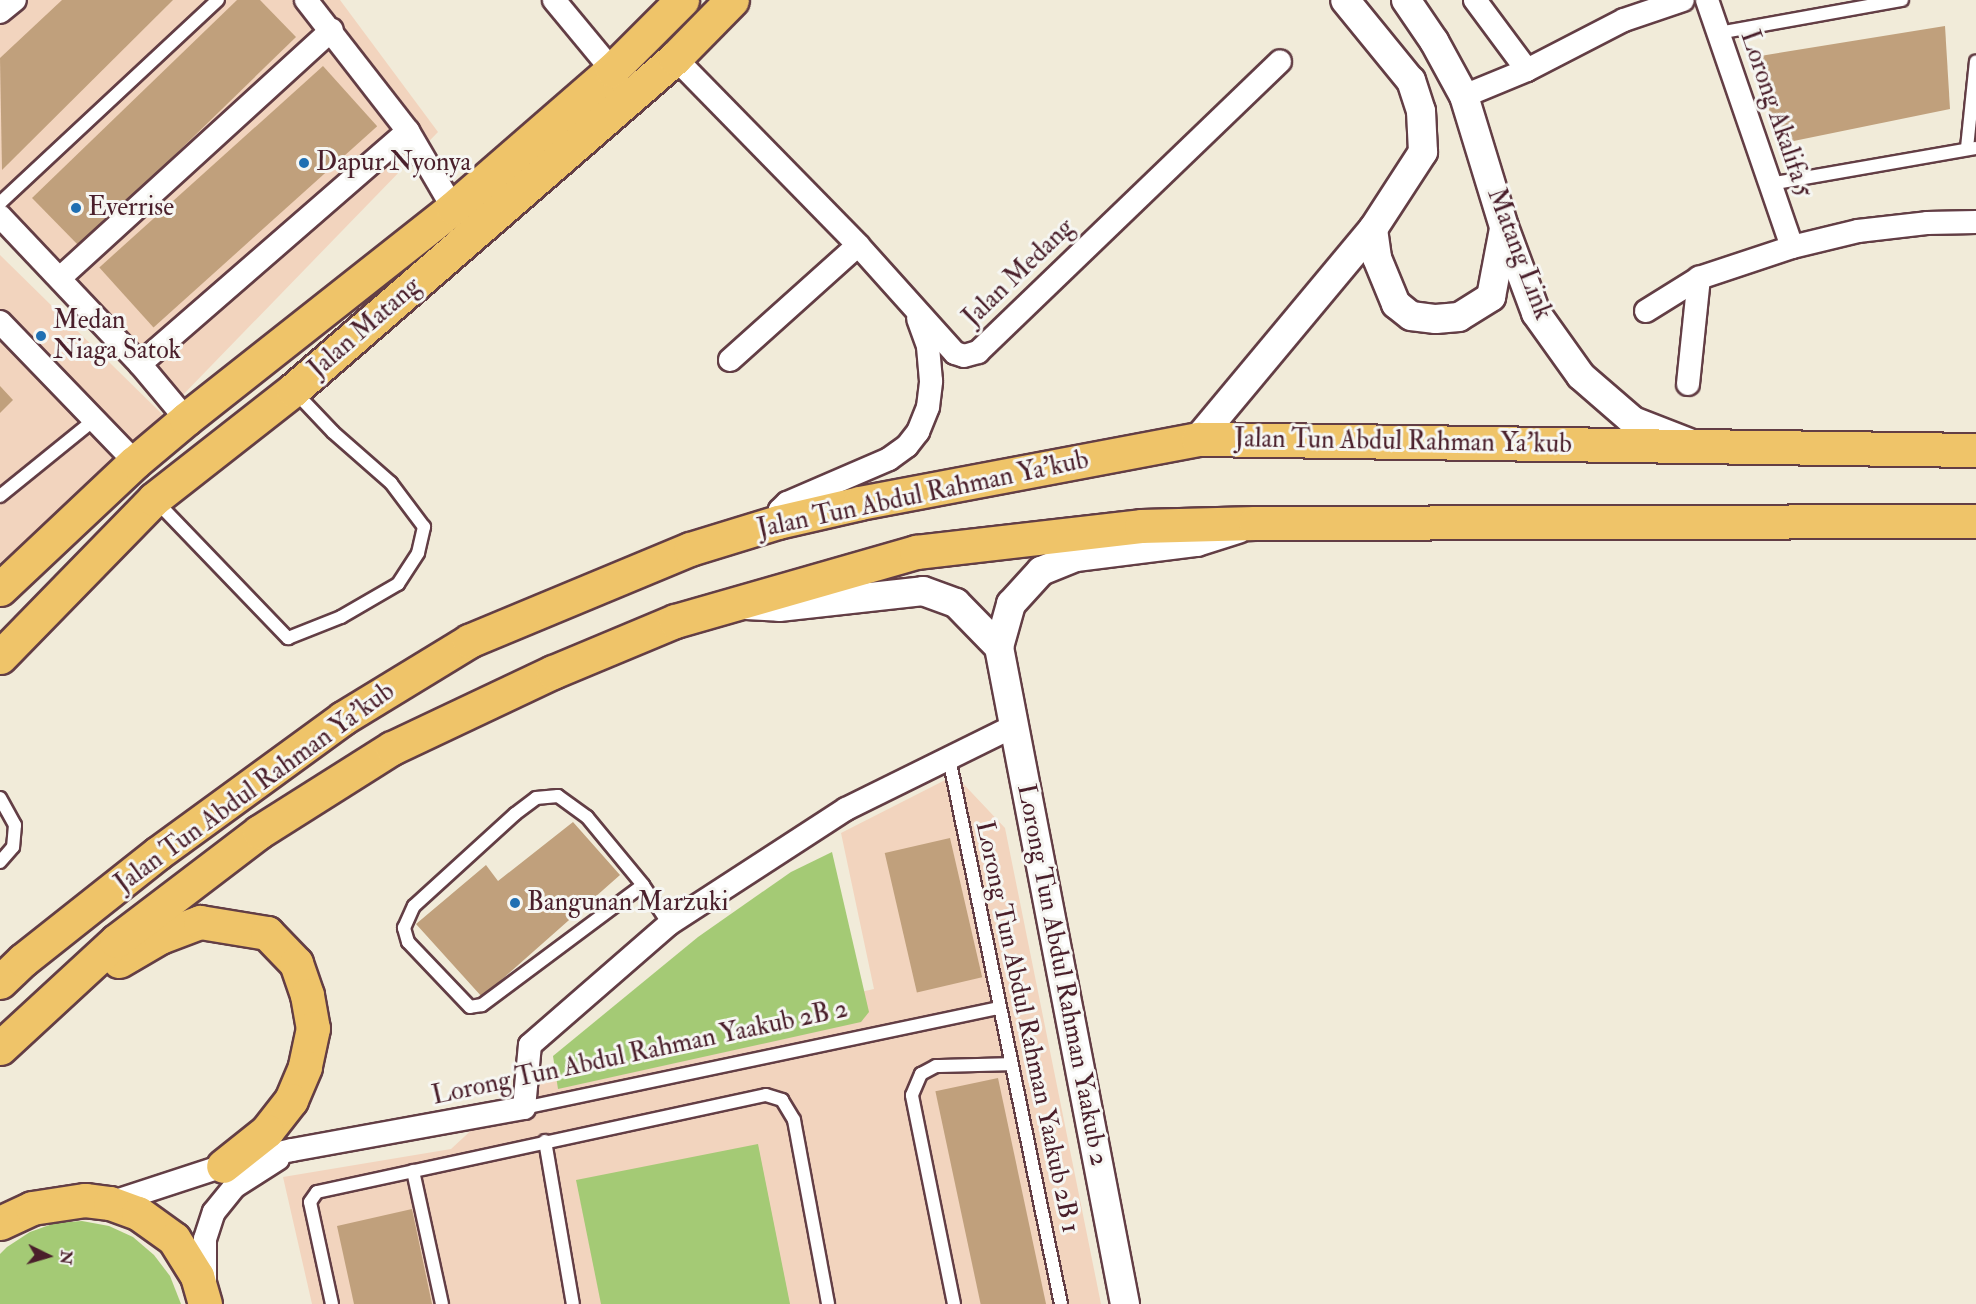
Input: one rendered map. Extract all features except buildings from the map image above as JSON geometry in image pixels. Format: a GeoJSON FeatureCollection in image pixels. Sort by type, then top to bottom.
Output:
{"type":"FeatureCollection","features":[{"type":"Feature","properties":{"kind":"main road","name":"Jalan Matang"},"geometry":{"type":"LineString","coordinates":[[0,589],[135,462],[453,208],[612,70],[682,0]]}},
{"type":"Feature","properties":{"kind":"main road","name":"Jalan Matang"},"geometry":{"type":"LineString","coordinates":[[0,657],[154,499],[293,390],[675,58],[732,0]]}},
{"type":"Feature","properties":{"kind":"main road","name":"Jalan Tun Abdul Rahman Ya'kub"},"geometry":{"type":"LineString","coordinates":[[0,982],[23,960],[158,853],[343,718],[470,641],[690,549],[778,522],[860,503],[1198,439],[1976,450]]}},
{"type":"Feature","properties":{"kind":"main road","name":"Jalan Tun Abdul Rahman Ya'kub"},"geometry":{"type":"LineString","coordinates":[[0,1048],[116,941],[259,832],[392,748],[553,672],[675,621],[731,603],[916,552],[1119,528],[1255,523],[1976,521]]}},
{"type":"Feature","properties":{"kind":"main road"},"geometry":{"type":"LineString","coordinates":[[48,1003],[160,937],[201,922],[267,933],[296,963],[308,995],[313,1028],[304,1067],[291,1100],[267,1131],[223,1166]]}},
{"type":"Feature","properties":{"kind":"main road"},"geometry":{"type":"LineString","coordinates":[[0,1223],[32,1208],[60,1202],[85,1200],[110,1203],[138,1214],[174,1239],[197,1276],[205,1303]]}},
{"type":"Feature","properties":{"kind":"street"},"geometry":{"type":"LineString","coordinates":[[0,12],[15,0]]}},
{"type":"Feature","properties":{"kind":"street"},"geometry":{"type":"LineString","coordinates":[[306,0],[332,30],[408,131],[453,208]]}},
{"type":"Feature","properties":{"kind":"street"},"geometry":{"type":"LineString","coordinates":[[554,0],[612,70]]}},
{"type":"Feature","properties":{"kind":"street"},"geometry":{"type":"LineString","coordinates":[[1198,439],[1373,229],[1423,152],[1421,111],[1411,81],[1345,0]]}},
{"type":"Feature","properties":{"kind":"street","name":"Matang Link"},"geometry":{"type":"LineString","coordinates":[[1406,0],[1434,40],[1464,96],[1504,227],[1536,313],[1581,376],[1633,421],[1701,447]]}},
{"type":"Feature","properties":{"kind":"street"},"geometry":{"type":"LineString","coordinates":[[1475,0],[1527,70]]}},
{"type":"Feature","properties":{"kind":"street"},"geometry":{"type":"LineString","coordinates":[[1464,96],[1527,70],[1624,20],[1683,0]]}},
{"type":"Feature","properties":{"kind":"street","name":"Lorong Akalifa 5"},"geometry":{"type":"LineString","coordinates":[[1707,0],[1792,247]]}},
{"type":"Feature","properties":{"kind":"street"},"geometry":{"type":"LineString","coordinates":[[60,278],[332,30]]}},
{"type":"Feature","properties":{"kind":"street","name":"Jalan Medang"},"geometry":{"type":"LineString","coordinates":[[675,58],[858,245],[955,354],[964,356],[978,352],[1280,61]]}},
{"type":"Feature","properties":{"kind":"street"},"geometry":{"type":"LineString","coordinates":[[140,364],[408,131]]}},
{"type":"Feature","properties":{"kind":"street"},"geometry":{"type":"LineString","coordinates":[[0,216],[140,364],[186,419]]}},
{"type":"Feature","properties":{"kind":"street"},"geometry":{"type":"LineString","coordinates":[[1646,311],[1699,278],[1792,247],[1858,231],[1927,223],[1976,222]]}},
{"type":"Feature","properties":{"kind":"street"},"geometry":{"type":"LineString","coordinates":[[1373,229],[1377,258],[1396,304],[1410,316],[1436,319],[1459,317],[1491,297],[1504,227]]}},
{"type":"Feature","properties":{"kind":"street"},"geometry":{"type":"LineString","coordinates":[[730,360],[858,245]]}},
{"type":"Feature","properties":{"kind":"street"},"geometry":{"type":"LineString","coordinates":[[1688,384],[1699,278]]}},
{"type":"Feature","properties":{"kind":"street"},"geometry":{"type":"LineString","coordinates":[[778,522],[780,510],[787,503],[889,459],[907,446],[918,432],[928,407],[929,357],[928,346],[910,301]]}},
{"type":"Feature","properties":{"kind":"street"},"geometry":{"type":"LineString","coordinates":[[0,322],[135,462]]}},
{"type":"Feature","properties":{"kind":"street"},"geometry":{"type":"LineString","coordinates":[[999,647],[1011,604],[1041,571],[1076,557],[1197,542],[1255,523]]}},
{"type":"Feature","properties":{"kind":"street"},"geometry":{"type":"LineString","coordinates":[[731,603],[779,607],[924,591],[956,603],[999,647]]}},
{"type":"Feature","properties":{"kind":"street","name":"Lorong Tun Abdul Rahman Yaakub 2"},"geometry":{"type":"LineString","coordinates":[[999,647],[1125,1304]]}},
{"type":"Feature","properties":{"kind":"street"},"geometry":{"type":"LineString","coordinates":[[524,1108],[530,1045],[669,924],[846,809],[1014,726]]}},
{"type":"Feature","properties":{"kind":"street","name":"Lorong Tun Abdul Rahman Yaakub 2B 2"},"geometry":{"type":"LineString","coordinates":[[110,1203],[223,1166],[292,1150],[524,1108]]}},
{"type":"Feature","properties":{"kind":"street"},"geometry":{"type":"LineString","coordinates":[[205,1303],[205,1239],[214,1212],[234,1187],[292,1150]]}},
{"type":"Feature","properties":{"kind":"lane"},"geometry":{"type":"LineString","coordinates":[[0,203],[219,0]]}},
{"type":"Feature","properties":{"kind":"lane"},"geometry":{"type":"LineString","coordinates":[[1718,33],[1902,0]]}},
{"type":"Feature","properties":{"kind":"lane"},"geometry":{"type":"LineString","coordinates":[[1770,184],[1972,148],[1976,61]]}},
{"type":"Feature","properties":{"kind":"lane"},"geometry":{"type":"LineString","coordinates":[[154,499],[288,638],[341,617],[398,584],[418,554],[424,527],[391,483],[333,432],[293,390]]}},
{"type":"Feature","properties":{"kind":"lane"},"geometry":{"type":"LineString","coordinates":[[0,496],[94,420]]}},
{"type":"Feature","properties":{"kind":"lane","name":"Lorong Tun Abdul Rahman Yaakub 2B 1"},"geometry":{"type":"LineString","coordinates":[[949,758],[1061,1304]]}},
{"type":"Feature","properties":{"kind":"lane"},"geometry":{"type":"LineString","coordinates":[[643,885],[482,1005],[470,1007],[408,942],[404,928],[414,906],[514,814],[536,798],[558,796],[587,817],[643,885],[669,924]]}},
{"type":"Feature","properties":{"kind":"lane"},"geometry":{"type":"LineString","coordinates":[[0,798],[15,825],[13,847],[0,862]]}},
{"type":"Feature","properties":{"kind":"lane","name":"Lorong Tun Abdul Rahman Yaakub 2B 2"},"geometry":{"type":"LineString","coordinates":[[524,1108],[999,1008]]}},
{"type":"Feature","properties":{"kind":"lane"},"geometry":{"type":"LineString","coordinates":[[954,1304],[912,1095],[921,1074],[936,1066],[1010,1064]]}},
{"type":"Feature","properties":{"kind":"lane"},"geometry":{"type":"LineString","coordinates":[[332,1304],[310,1202],[316,1192],[766,1095],[782,1100],[794,1120],[828,1304]]}},
{"type":"Feature","properties":{"kind":"lane"},"geometry":{"type":"LineString","coordinates":[[545,1141],[573,1304]]}},
{"type":"Feature","properties":{"kind":"lane"},"geometry":{"type":"LineString","coordinates":[[413,1170],[442,1304]]}},
{"type":"Feature","properties":{"kind":"shaded area"},"geometry":{"type":"Polygon","coordinates":[[[0,0],[340,0],[438,132],[178,400],[0,209],[0,0]]]}},
{"type":"Feature","properties":{"kind":"shaded area","name":"Medan Niaga Satok"},"geometry":{"type":"Polygon","coordinates":[[[0,255],[164,416],[0,563],[0,255]]]}},
{"type":"Feature","properties":{"kind":"shaded area"},"geometry":{"type":"Polygon","coordinates":[[[955,775],[1005,828],[1101,1304],[312,1304],[283,1177],[451,1149],[530,1076],[565,1058],[874,989],[841,833],[955,775]]]}},
{"type":"Feature","properties":{"kind":"green space"},"geometry":{"type":"Polygon","coordinates":[[[832,852],[869,1012],[861,1022],[558,1089],[553,1056],[698,937],[791,872],[832,852]]]}},
{"type":"Feature","properties":{"kind":"green space"},"geometry":{"type":"Polygon","coordinates":[[[758,1144],[790,1304],[601,1304],[576,1180],[758,1144]]]}},
{"type":"Feature","properties":{"kind":"green space"},"geometry":{"type":"Polygon","coordinates":[[[82,1221],[109,1226],[133,1237],[154,1255],[170,1276],[181,1304],[0,1304],[0,1254],[30,1232],[55,1223],[82,1221]]]}},
{"type":"Feature","properties":{"kind":"place","name":"Dapur Nyonya"},"geometry":{"type":"Point","coordinates":[304,163]}},
{"type":"Feature","properties":{"kind":"place","name":"Everrise"},"geometry":{"type":"Point","coordinates":[76,208]}},
{"type":"Feature","properties":{"kind":"place","name":"Medan Niaga Satok"},"geometry":{"type":"Point","coordinates":[41,336]}},
{"type":"Feature","properties":{"kind":"place","name":"Bangunan Marzuki"},"geometry":{"type":"Point","coordinates":[515,903]}}]}
